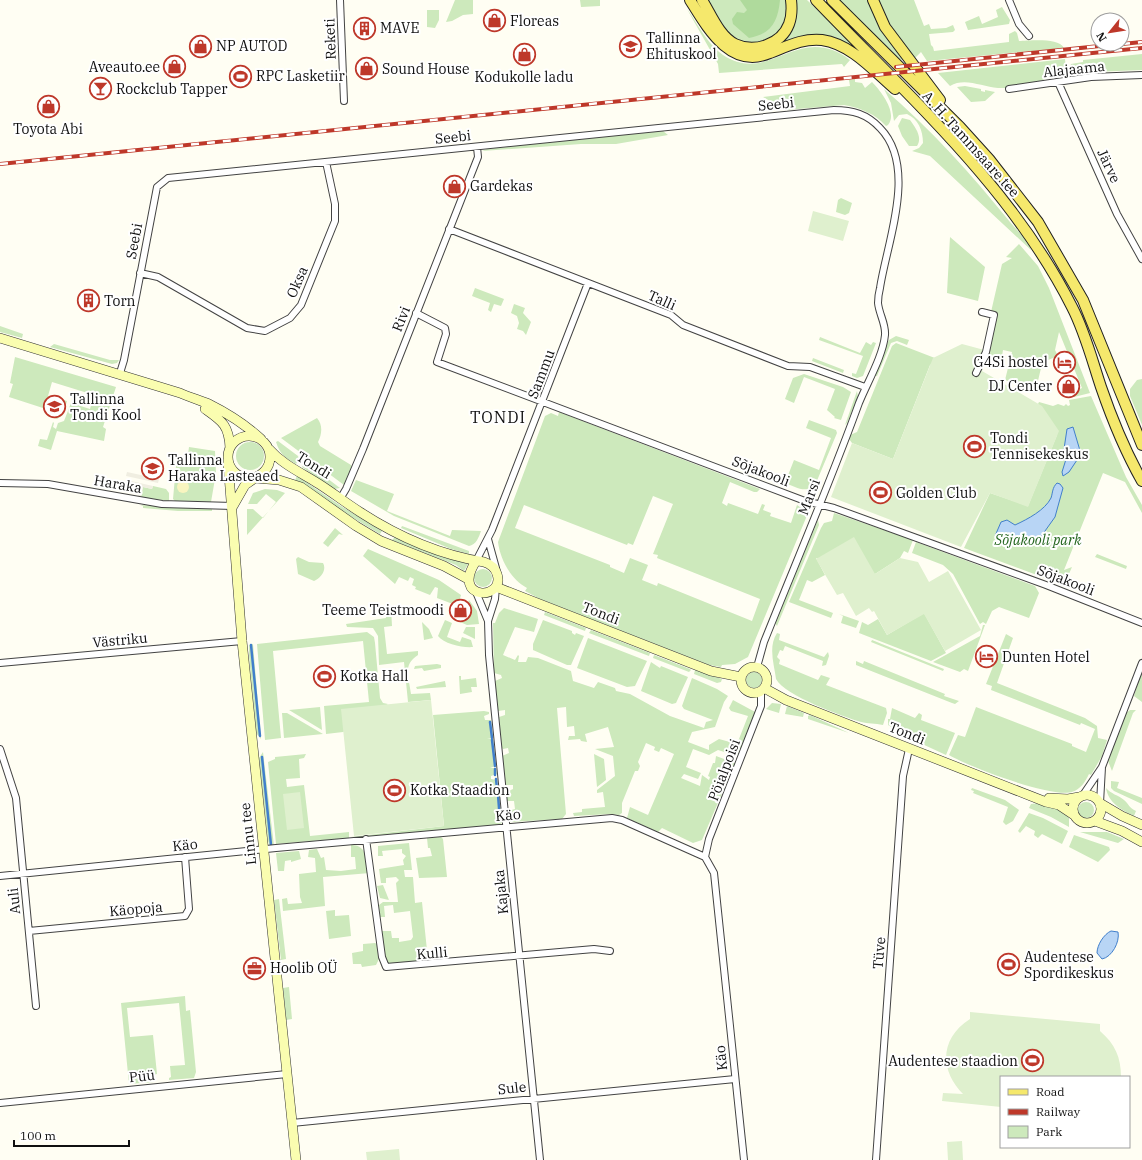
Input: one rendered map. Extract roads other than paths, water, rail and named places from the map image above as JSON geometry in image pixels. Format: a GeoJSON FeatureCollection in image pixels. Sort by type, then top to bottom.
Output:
{"type":"FeatureCollection","features":[{"type":"Feature","properties":{"kind":"main road"},"geometry":{"type":"LineString","coordinates":[[690,0],[722,46],[746,56],[768,54],[797,42],[811,40],[836,44],[850,51],[950,136]]}},
{"type":"Feature","properties":{"kind":"main road"},"geometry":{"type":"LineString","coordinates":[[702,0],[726,37],[735,44],[755,48],[766,46],[776,41],[784,34],[789,25],[792,13],[791,0]]}},
{"type":"Feature","properties":{"kind":"main road","name":"A. H. Tammsaare tee"},"geometry":{"type":"LineString","coordinates":[[816,0],[950,136],[1002,197],[1036,244],[1073,308],[1114,422],[1125,449],[1142,481]]}},
{"type":"Feature","properties":{"kind":"main road","name":"A. H. Tammsaare tee"},"geometry":{"type":"LineString","coordinates":[[832,0],[960,127],[1014,190],[1038,222],[1083,300],[1142,445]]}},
{"type":"Feature","properties":{"kind":"main road"},"geometry":{"type":"LineString","coordinates":[[873,0],[879,15],[892,38],[960,127]]}},
{"type":"Feature","properties":{"kind":"street","name":"Reketi"},"geometry":{"type":"LineString","coordinates":[[340,0],[344,101]]}},
{"type":"Feature","properties":{"kind":"street"},"geometry":{"type":"LineString","coordinates":[[1009,0],[1019,24],[1029,36]]}},
{"type":"Feature","properties":{"kind":"street","name":"Alajaama"},"geometry":{"type":"LineString","coordinates":[[1009,89],[1091,76],[1142,75]]}},
{"type":"Feature","properties":{"kind":"street","name":"Järve"},"geometry":{"type":"LineString","coordinates":[[1058,82],[1117,214],[1142,259]]}},
{"type":"Feature","properties":{"kind":"street","name":"Seebi"},"geometry":{"type":"LineString","coordinates":[[120,373],[124,360],[157,187],[168,178],[848,110],[869,118],[885,133],[895,154],[898,182],[897,207],[878,303],[885,335]]}},
{"type":"Feature","properties":{"kind":"street","name":"Rivi"},"geometry":{"type":"LineString","coordinates":[[340,499],[346,489],[363,449],[478,157],[477,147]]}},
{"type":"Feature","properties":{"kind":"street","name":"Oksa"},"geometry":{"type":"LineString","coordinates":[[140,273],[158,277],[247,328],[265,331],[290,318],[301,305],[335,221],[335,204],[326,162]]}},
{"type":"Feature","properties":{"kind":"street","name":"Talli"},"geometry":{"type":"LineString","coordinates":[[449,229],[671,315],[683,325],[781,363],[797,368],[810,367],[865,387]]}},
{"type":"Feature","properties":{"kind":"street","name":"Sammu"},"geometry":{"type":"LineString","coordinates":[[476,561],[488,539],[544,402],[588,283]]}},
{"type":"Feature","properties":{"kind":"street"},"geometry":{"type":"LineString","coordinates":[[976,373],[986,352],[994,315],[982,312]]}},
{"type":"Feature","properties":{"kind":"street","name":"Sõjakooli"},"geometry":{"type":"LineString","coordinates":[[416,313],[445,328],[446,334],[437,362],[805,501],[834,508],[1046,585],[1142,623]]}},
{"type":"Feature","properties":{"kind":"street","name":"Marsi"},"geometry":{"type":"LineString","coordinates":[[757,667],[764,642],[885,335]]}},
{"type":"Feature","properties":{"kind":"street"},"geometry":{"type":"LineString","coordinates":[[0,338],[120,373],[180,393],[198,402],[221,420],[226,427],[230,448],[228,462],[231,469],[240,476],[255,478]]}},
{"type":"Feature","properties":{"kind":"street"},"geometry":{"type":"LineString","coordinates":[[198,402],[208,404],[247,427],[261,439],[269,449],[271,458],[268,466],[261,475],[245,485],[233,506]]}},
{"type":"Feature","properties":{"kind":"street"},"geometry":{"type":"LineString","coordinates":[[230,448],[241,436],[254,436],[261,439]]}},
{"type":"Feature","properties":{"kind":"street","name":"Tondi"},"geometry":{"type":"LineString","coordinates":[[269,449],[279,460],[361,513],[415,542],[450,555],[476,561]]}},
{"type":"Feature","properties":{"kind":"street","name":"Linnu tee"},"geometry":{"type":"LineString","coordinates":[[228,462],[233,506],[242,641],[296,1160]]}},
{"type":"Feature","properties":{"kind":"street","name":"Tondi"},"geometry":{"type":"LineString","coordinates":[[255,478],[279,480],[301,487],[356,526],[381,541],[444,566],[468,579]]}},
{"type":"Feature","properties":{"kind":"street","name":"Haraka"},"geometry":{"type":"LineString","coordinates":[[0,483],[48,484],[162,504],[233,506]]}},
{"type":"Feature","properties":{"kind":"street"},"geometry":{"type":"LineString","coordinates":[[488,539],[496,571],[498,581],[496,587],[489,592],[476,592],[472,588],[468,579],[470,570],[476,561],[489,564],[496,571]]}},
{"type":"Feature","properties":{"kind":"street","name":"Tondi"},"geometry":{"type":"LineString","coordinates":[[496,587],[711,671],[741,677]]}},
{"type":"Feature","properties":{"kind":"street","name":"Kajaka"},"geometry":{"type":"LineString","coordinates":[[496,587],[495,599],[488,621],[489,655],[540,1160]]}},
{"type":"Feature","properties":{"kind":"street","name":"Kajaka"},"geometry":{"type":"LineString","coordinates":[[476,592],[488,621]]}},
{"type":"Feature","properties":{"kind":"street","name":"Västriku"},"geometry":{"type":"LineString","coordinates":[[0,663],[242,641]]}},
{"type":"Feature","properties":{"kind":"street"},"geometry":{"type":"LineString","coordinates":[[1142,662],[1102,767],[1081,796],[1073,804],[1074,815],[1083,823],[1095,821],[1122,831],[1142,842]]}},
{"type":"Feature","properties":{"kind":"street"},"geometry":{"type":"LineString","coordinates":[[757,667],[761,669],[767,680],[763,690],[752,693],[744,690],[741,677],[748,668],[757,667]]}},
{"type":"Feature","properties":{"kind":"street","name":"Tondi"},"geometry":{"type":"LineString","coordinates":[[763,690],[909,749],[1059,805],[1074,815]]}},
{"type":"Feature","properties":{"kind":"street","name":"Pöialpoisi"},"geometry":{"type":"LineString","coordinates":[[705,857],[709,839],[761,706],[763,690]]}},
{"type":"Feature","properties":{"kind":"street","name":"Auli"},"geometry":{"type":"LineString","coordinates":[[0,749],[16,798],[36,1006]]}},
{"type":"Feature","properties":{"kind":"street","name":"Tüve"},"geometry":{"type":"LineString","coordinates":[[876,1160],[904,776],[909,749]]}},
{"type":"Feature","properties":{"kind":"street"},"geometry":{"type":"LineString","coordinates":[[1095,821],[1101,813],[1100,803],[1102,767]]}},
{"type":"Feature","properties":{"kind":"street"},"geometry":{"type":"LineString","coordinates":[[1081,796],[1094,797],[1100,803],[1122,816],[1142,825]]}},
{"type":"Feature","properties":{"kind":"street","name":"Tondi"},"geometry":{"type":"LineString","coordinates":[[1041,799],[1081,796]]}},
{"type":"Feature","properties":{"kind":"street","name":"Käo"},"geometry":{"type":"LineString","coordinates":[[0,876],[366,839],[617,818],[705,857],[714,873],[744,1160]]}},
{"type":"Feature","properties":{"kind":"street","name":"Kulli"},"geometry":{"type":"LineString","coordinates":[[366,839],[382,957],[386,968],[594,949],[610,951]]}},
{"type":"Feature","properties":{"kind":"street","name":"Käopoja"},"geometry":{"type":"LineString","coordinates":[[29,931],[185,916],[189,909],[185,857]]}},
{"type":"Feature","properties":{"kind":"street","name":"Püü"},"geometry":{"type":"LineString","coordinates":[[0,1102],[287,1074]]}},
{"type":"Feature","properties":{"kind":"street","name":"Sule"},"geometry":{"type":"LineString","coordinates":[[292,1123],[735,1079]]}},
{"type":"Feature","properties":{"kind":"water"},"geometry":{"type":"Polygon","coordinates":[[[1073,427],[1081,454],[1069,472],[1063,476],[1062,472],[1067,456],[1064,449],[1067,429],[1073,427]]]}},
{"type":"Feature","properties":{"kind":"water"},"geometry":{"type":"Polygon","coordinates":[[[1057,483],[1063,488],[1055,517],[1040,538],[1021,545],[1014,542],[1001,540],[995,536],[1001,522],[1007,520],[1015,525],[1031,517],[1045,506],[1051,498],[1053,488],[1057,483]]]}},
{"type":"Feature","properties":{"kind":"water"},"geometry":{"type":"Polygon","coordinates":[[[1111,931],[1118,932],[1118,940],[1112,952],[1106,958],[1102,959],[1097,953],[1098,947],[1103,937],[1111,931]]]}},
{"type":"Feature","properties":{"kind":"waterway"},"geometry":{"type":"LineString","coordinates":[[251,645],[260,736]]}},
{"type":"Feature","properties":{"kind":"waterway"},"geometry":{"type":"LineString","coordinates":[[490,722],[492,738]]}},
{"type":"Feature","properties":{"kind":"waterway"},"geometry":{"type":"LineString","coordinates":[[492,740],[495,766]]}},
{"type":"Feature","properties":{"kind":"waterway"},"geometry":{"type":"LineString","coordinates":[[262,757],[271,845]]}},
{"type":"Feature","properties":{"kind":"waterway"},"geometry":{"type":"LineString","coordinates":[[495,769],[495,775]]}},
{"type":"Feature","properties":{"kind":"waterway"},"geometry":{"type":"LineString","coordinates":[[496,779],[497,789]]}},
{"type":"Feature","properties":{"kind":"waterway"},"geometry":{"type":"LineString","coordinates":[[498,795],[500,821]]}},
{"type":"Feature","properties":{"kind":"railway"},"geometry":{"type":"LineString","coordinates":[[1130,43],[1142,42]]}},
{"type":"Feature","properties":{"kind":"railway"},"geometry":{"type":"LineString","coordinates":[[896,67],[1090,47]]}},
{"type":"Feature","properties":{"kind":"railway"},"geometry":{"type":"LineString","coordinates":[[0,164],[1142,48]]}},
{"type":"Feature","properties":{"kind":"place","name":"Floreas"},"geometry":{"type":"Point","coordinates":[494,21]}},
{"type":"Feature","properties":{"kind":"place","name":"MAVE"},"geometry":{"type":"Point","coordinates":[364,28]}},
{"type":"Feature","properties":{"kind":"place","name":"NP AUTOD"},"geometry":{"type":"Point","coordinates":[201,46]}},
{"type":"Feature","properties":{"kind":"place","name":"Tallinna Ehituskool"},"geometry":{"type":"Point","coordinates":[630,46]}},
{"type":"Feature","properties":{"kind":"place","name":"Kodukolle ladu"},"geometry":{"type":"Point","coordinates":[524,55]}},
{"type":"Feature","properties":{"kind":"place","name":"Aveauto.ee"},"geometry":{"type":"Point","coordinates":[175,67]}},
{"type":"Feature","properties":{"kind":"place","name":"Sound House"},"geometry":{"type":"Point","coordinates":[366,69]}},
{"type":"Feature","properties":{"kind":"place","name":"RPC Lasketiir"},"geometry":{"type":"Point","coordinates":[241,76]}},
{"type":"Feature","properties":{"kind":"place","name":"Rockclub Tapper"},"geometry":{"type":"Point","coordinates":[101,89]}},
{"type":"Feature","properties":{"kind":"place","name":"Toyota Abi"},"geometry":{"type":"Point","coordinates":[48,107]}},
{"type":"Feature","properties":{"kind":"place","name":"Gardekas"},"geometry":{"type":"Point","coordinates":[455,186]}},
{"type":"Feature","properties":{"kind":"place","name":"Torn"},"geometry":{"type":"Point","coordinates":[89,301]}},
{"type":"Feature","properties":{"kind":"place","name":"G4Si hostel"},"geometry":{"type":"Point","coordinates":[1064,362]}},
{"type":"Feature","properties":{"kind":"place","name":"DJ Center"},"geometry":{"type":"Point","coordinates":[1068,386]}},
{"type":"Feature","properties":{"kind":"place","name":"Tallinna Tondi Kool"},"geometry":{"type":"Point","coordinates":[55,407]}},
{"type":"Feature","properties":{"kind":"place","name":"Tondi Tennisekeskus"},"geometry":{"type":"Point","coordinates":[975,446]}},
{"type":"Feature","properties":{"kind":"place","name":"Tallinna Haraka Lasteaed"},"geometry":{"type":"Point","coordinates":[153,468]}},
{"type":"Feature","properties":{"kind":"place","name":"Golden Club"},"geometry":{"type":"Point","coordinates":[880,493]}},
{"type":"Feature","properties":{"kind":"place","name":"Teeme Teistmoodi"},"geometry":{"type":"Point","coordinates":[460,610]}},
{"type":"Feature","properties":{"kind":"place","name":"Dunten Hotel"},"geometry":{"type":"Point","coordinates":[986,657]}},
{"type":"Feature","properties":{"kind":"place","name":"Kotka Hall"},"geometry":{"type":"Point","coordinates":[324,676]}},
{"type":"Feature","properties":{"kind":"place","name":"Kotka Staadion"},"geometry":{"type":"Point","coordinates":[395,790]}},
{"type":"Feature","properties":{"kind":"place","name":"Audentese Spordikeskus"},"geometry":{"type":"Point","coordinates":[1009,965]}},
{"type":"Feature","properties":{"kind":"place","name":"Hoolib OÜ"},"geometry":{"type":"Point","coordinates":[255,968]}},
{"type":"Feature","properties":{"kind":"place","name":"Audentese staadion"},"geometry":{"type":"Point","coordinates":[1033,1061]}},
{"type":"Feature","properties":{"kind":"district","name":"TONDI"},"geometry":{"type":"Point","coordinates":[498,417]}},
{"type":"Feature","properties":{"kind":"park label","name":"Sõjakooli park"},"geometry":{"type":"Point","coordinates":[1038,540]}}]}
